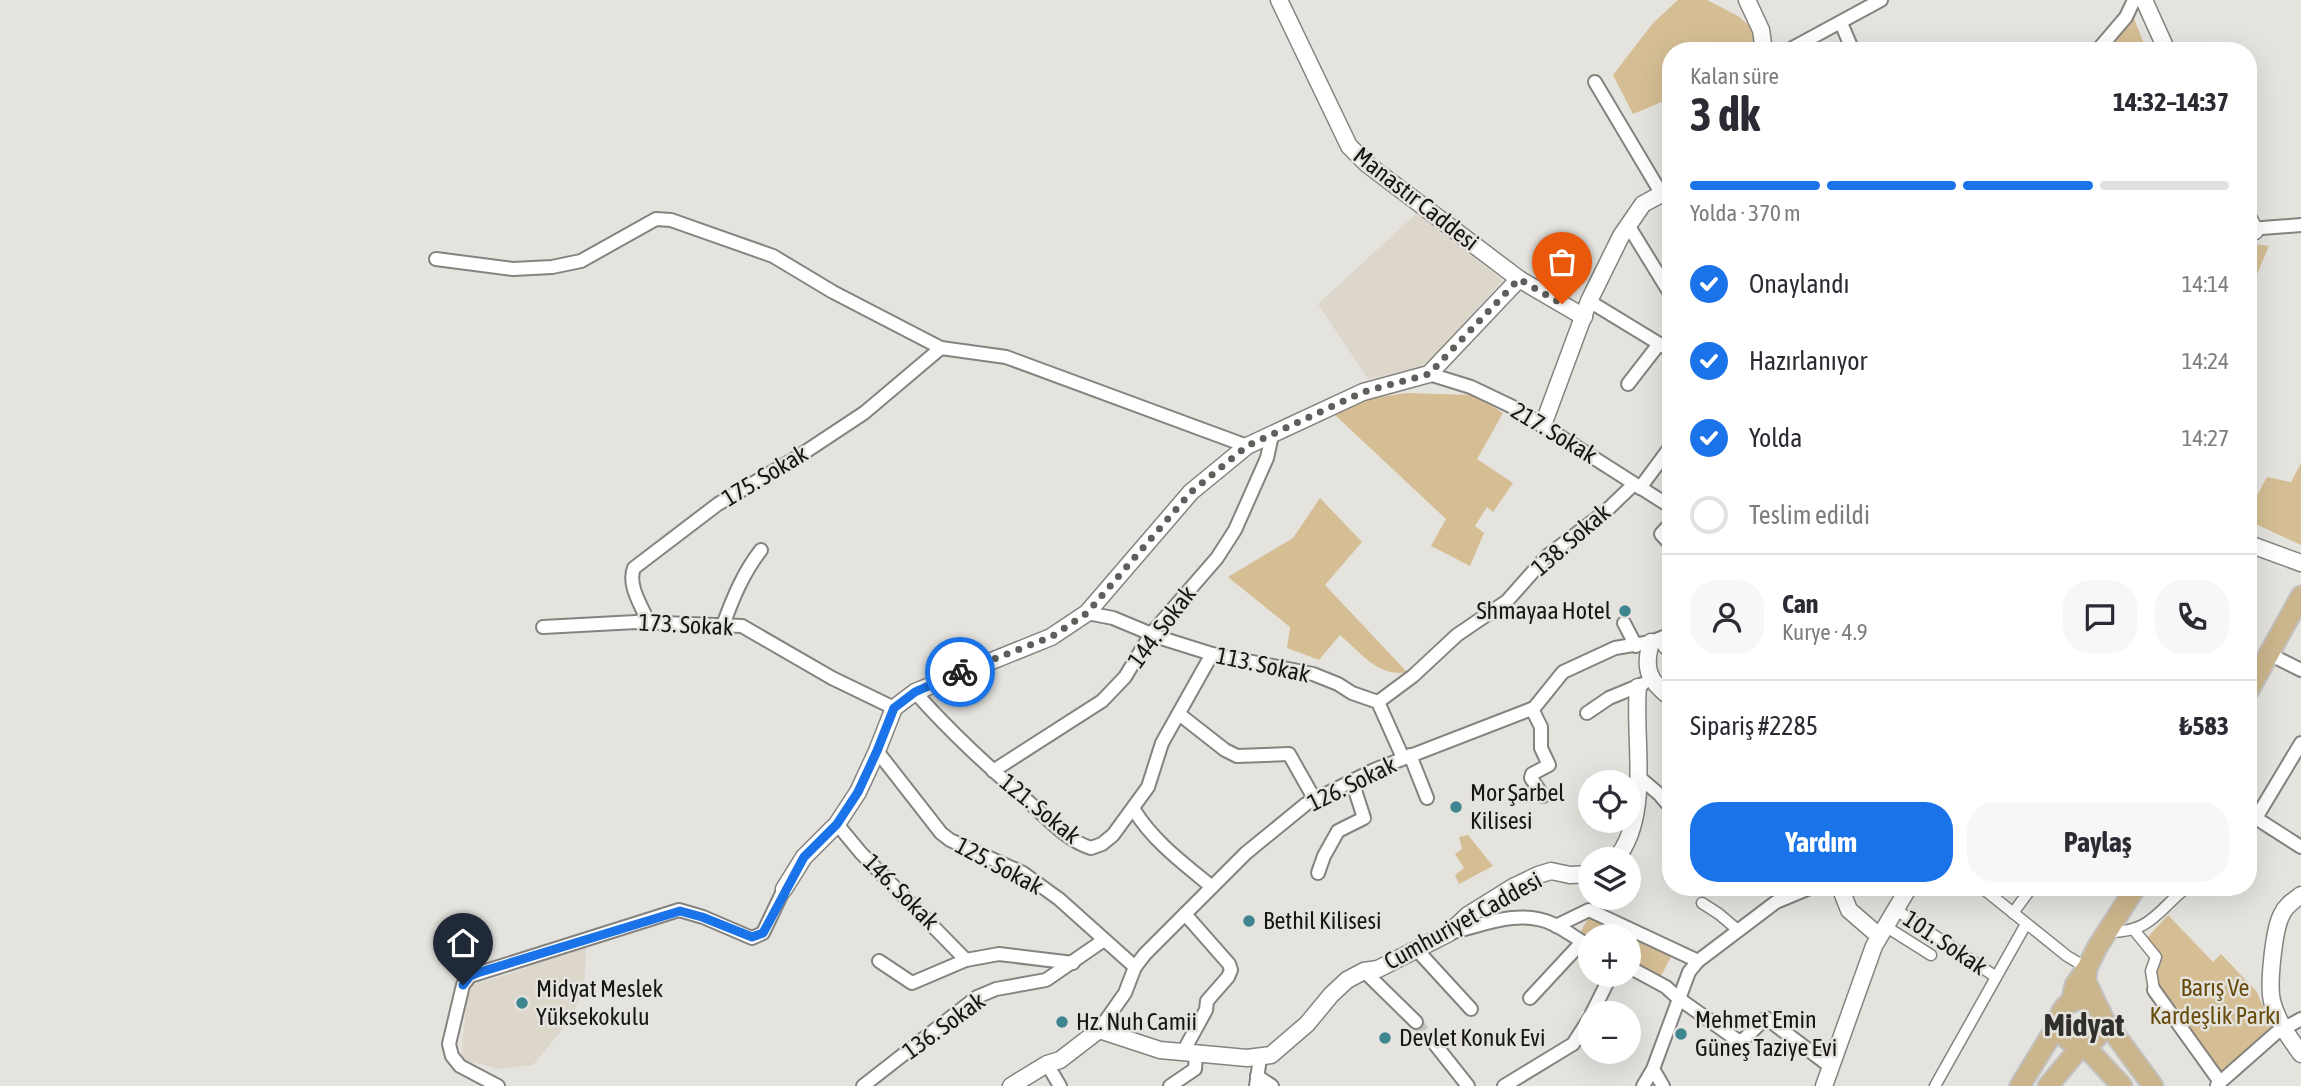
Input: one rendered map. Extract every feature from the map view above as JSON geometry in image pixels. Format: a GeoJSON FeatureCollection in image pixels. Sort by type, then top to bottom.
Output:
{"type":"FeatureCollection","features":[{"type":"Feature","properties":{"kind":"main road"},"geometry":{"type":"LineString","coordinates":[[2257,676],[2301,596]]}},
{"type":"Feature","properties":{"kind":"main road"},"geometry":{"type":"LineString","coordinates":[[2071,1002],[2075,985],[2127,896]]}},
{"type":"Feature","properties":{"kind":"main road"},"geometry":{"type":"LineString","coordinates":[[2048,1086],[2083,1044],[2096,1038],[2103,1025],[2086,981],[2087,968]]}},
{"type":"Feature","properties":{"kind":"main road"},"geometry":{"type":"LineString","coordinates":[[2020,1086],[2059,1022],[2062,1010],[2071,1002],[2084,1000],[2096,1005],[2153,1086]]}},
{"type":"Feature","properties":{"kind":"main road"},"geometry":{"type":"LineString","coordinates":[[2059,1022],[2063,1035],[2083,1044],[2122,1086]]}},
{"type":"Feature","properties":{"kind":"main road"},"geometry":{"type":"LineString","coordinates":[[2066,1063],[2080,1056],[2101,1063]]}},
{"type":"Feature","properties":{"kind":"street","name":"Manastır Caddesi"},"geometry":{"type":"LineString","coordinates":[[1279,0],[1338,128],[1349,146],[1367,164],[1519,279],[1584,317]]}},
{"type":"Feature","properties":{"kind":"street"},"geometry":{"type":"LineString","coordinates":[[1747,0],[1761,30],[1763,42]]}},
{"type":"Feature","properties":{"kind":"street"},"geometry":{"type":"LineString","coordinates":[[1804,42],[1881,0]]}},
{"type":"Feature","properties":{"kind":"street"},"geometry":{"type":"LineString","coordinates":[[2104,42],[2126,17],[2134,0]]}},
{"type":"Feature","properties":{"kind":"street"},"geometry":{"type":"LineString","coordinates":[[2144,0],[2162,42]]}},
{"type":"Feature","properties":{"kind":"street"},"geometry":{"type":"LineString","coordinates":[[1841,23],[1849,42]]}},
{"type":"Feature","properties":{"kind":"street"},"geometry":{"type":"LineString","coordinates":[[1595,82],[1662,185]]}},
{"type":"Feature","properties":{"kind":"street"},"geometry":{"type":"LineString","coordinates":[[1542,425],[1589,301],[1628,225],[1643,204],[1662,193]]}},
{"type":"Feature","properties":{"kind":"street"},"geometry":{"type":"LineString","coordinates":[[436,259],[513,269],[552,267],[581,261],[656,219],[671,220],[773,256],[833,292],[941,348],[1006,357],[1247,446]]}},
{"type":"Feature","properties":{"kind":"street"},"geometry":{"type":"LineString","coordinates":[[1628,225],[1662,280]]}},
{"type":"Feature","properties":{"kind":"street"},"geometry":{"type":"LineString","coordinates":[[2257,226],[2301,225]]}},
{"type":"Feature","properties":{"kind":"street"},"geometry":{"type":"LineString","coordinates":[[498,1086],[460,1066],[452,1056],[449,1044],[463,985],[470,976],[680,911],[752,937],[763,933],[804,857],[837,824],[858,792],[894,708],[915,692],[1051,637],[1087,613],[1191,492],[1247,446],[1363,392],[1429,374],[1519,279]]}},
{"type":"Feature","properties":{"kind":"street"},"geometry":{"type":"LineString","coordinates":[[1589,301],[1662,346]]}},
{"type":"Feature","properties":{"kind":"street"},"geometry":{"type":"LineString","coordinates":[[1628,384],[1659,344]]}},
{"type":"Feature","properties":{"kind":"street","name":"175. Sokak"},"geometry":{"type":"LineString","coordinates":[[649,622],[634,588],[634,568],[718,504],[796,458],[864,413],[941,348]]}},
{"type":"Feature","properties":{"kind":"street","name":"217. Sokak"},"geometry":{"type":"LineString","coordinates":[[1429,374],[1471,387],[1517,409],[1662,502]]}},
{"type":"Feature","properties":{"kind":"street","name":"144. Sokak"},"geometry":{"type":"LineString","coordinates":[[993,771],[1102,701],[1125,677],[1151,634],[1217,558],[1235,530],[1267,458],[1272,435]]}},
{"type":"Feature","properties":{"kind":"street","name":"138. Sokak"},"geometry":{"type":"LineString","coordinates":[[1378,702],[1413,676],[1457,635],[1507,601],[1547,555],[1637,486],[1662,457]]}},
{"type":"Feature","properties":{"kind":"street"},"geometry":{"type":"LineString","coordinates":[[2257,547],[2301,563]]}},
{"type":"Feature","properties":{"kind":"street"},"geometry":{"type":"LineString","coordinates":[[723,625],[749,565],[761,550]]}},
{"type":"Feature","properties":{"kind":"street","name":"113. Sokak"},"geometry":{"type":"LineString","coordinates":[[1087,613],[1113,618],[1212,654],[1313,674],[1378,702]]}},
{"type":"Feature","properties":{"kind":"street","name":"173. Sokak"},"geometry":{"type":"LineString","coordinates":[[543,628],[649,622],[742,626],[832,678],[894,708]]}},
{"type":"Feature","properties":{"kind":"street"},"geometry":{"type":"LineString","coordinates":[[1624,623],[1648,642],[1662,648]]}},
{"type":"Feature","properties":{"kind":"street","name":"126. Sokak"},"geometry":{"type":"LineString","coordinates":[[1099,1030],[1125,993],[1135,967],[1255,845],[1315,800],[1407,757],[1532,709],[1544,699],[1563,673],[1615,648],[1662,637]]}},
{"type":"Feature","properties":{"kind":"street"},"geometry":{"type":"LineString","coordinates":[[1639,770],[1636,708],[1645,683],[1648,642]]}},
{"type":"Feature","properties":{"kind":"street","name":"121. Sokak"},"geometry":{"type":"LineString","coordinates":[[915,692],[945,726],[993,771],[1071,838],[1091,848],[1102,844],[1113,835],[1134,810],[1148,787],[1163,743],[1212,654]]}},
{"type":"Feature","properties":{"kind":"street"},"geometry":{"type":"LineString","coordinates":[[2270,654],[2301,670]]}},
{"type":"Feature","properties":{"kind":"street"},"geometry":{"type":"LineString","coordinates":[[1587,713],[1609,698],[1645,683],[1662,691]]}},
{"type":"Feature","properties":{"kind":"street"},"geometry":{"type":"LineString","coordinates":[[1378,702],[1427,798]]}},
{"type":"Feature","properties":{"kind":"street"},"geometry":{"type":"LineString","coordinates":[[1532,709],[1541,727],[1541,748],[1549,765],[1532,774],[1531,778],[1543,796]]}},
{"type":"Feature","properties":{"kind":"street"},"geometry":{"type":"LineString","coordinates":[[1179,714],[1225,750],[1237,756],[1289,754],[1315,800]]}},
{"type":"Feature","properties":{"kind":"street"},"geometry":{"type":"LineString","coordinates":[[2257,810],[2301,743]]}},
{"type":"Feature","properties":{"kind":"street","name":"125. Sokak"},"geometry":{"type":"LineString","coordinates":[[877,751],[941,833],[950,840],[1023,873],[1059,899],[1135,967]]}},
{"type":"Feature","properties":{"kind":"street"},"geometry":{"type":"LineString","coordinates":[[1641,779],[1662,797]]}},
{"type":"Feature","properties":{"kind":"street"},"geometry":{"type":"LineString","coordinates":[[1318,873],[1338,831],[1364,818],[1352,781]]}},
{"type":"Feature","properties":{"kind":"street"},"geometry":{"type":"LineString","coordinates":[[1134,810],[1145,828],[1169,853],[1212,887]]}},
{"type":"Feature","properties":{"kind":"street"},"geometry":{"type":"LineString","coordinates":[[2257,822],[2301,847]]}},
{"type":"Feature","properties":{"kind":"street","name":"146. Sokak"},"geometry":{"type":"LineString","coordinates":[[837,824],[861,853],[966,960]]}},
{"type":"Feature","properties":{"kind":"street","name":"Cumhuriyet Caddesi"},"geometry":{"type":"LineString","coordinates":[[1260,1058],[1271,1055],[1287,1044],[1331,995],[1364,971],[1378,969],[1449,933],[1468,915],[1538,875],[1551,872],[1578,875]]}},
{"type":"Feature","properties":{"kind":"street"},"geometry":{"type":"LineString","coordinates":[[2301,895],[2290,903],[2278,922],[2270,977],[2272,1000],[2283,1028],[2301,1054]]}},
{"type":"Feature","properties":{"kind":"street"},"geometry":{"type":"LineString","coordinates":[[1643,1086],[1653,1069],[1676,1012],[1678,998],[1689,972],[1698,961],[1776,902],[1790,896]]}},
{"type":"Feature","properties":{"kind":"street"},"geometry":{"type":"LineString","coordinates":[[1844,896],[1849,910],[1882,931],[1931,955]]}},
{"type":"Feature","properties":{"kind":"street"},"geometry":{"type":"LineString","coordinates":[[1824,1086],[1868,960],[1903,896]]}},
{"type":"Feature","properties":{"kind":"street"},"geometry":{"type":"LineString","coordinates":[[1992,896],[2087,968]]}},
{"type":"Feature","properties":{"kind":"street"},"geometry":{"type":"LineString","coordinates":[[2013,913],[2025,896]]}},
{"type":"Feature","properties":{"kind":"street"},"geometry":{"type":"LineString","coordinates":[[2108,932],[2134,930],[2143,926],[2177,896]]}},
{"type":"Feature","properties":{"kind":"street"},"geometry":{"type":"LineString","coordinates":[[1702,903],[1738,931]]}},
{"type":"Feature","properties":{"kind":"street","name":"101. Sokak"},"geometry":{"type":"LineString","coordinates":[[1895,909],[1996,978]]}},
{"type":"Feature","properties":{"kind":"street"},"geometry":{"type":"LineString","coordinates":[[1556,926],[1589,910],[1698,961]]}},
{"type":"Feature","properties":{"kind":"street"},"geometry":{"type":"LineString","coordinates":[[1170,1086],[1195,1069],[1189,1053],[1207,1001],[1231,970],[1229,964],[1185,914]]}},
{"type":"Feature","properties":{"kind":"street"},"geometry":{"type":"LineString","coordinates":[[1449,933],[1523,916],[1556,926],[1578,939]]}},
{"type":"Feature","properties":{"kind":"street"},"geometry":{"type":"LineString","coordinates":[[1935,1086],[2026,924]]}},
{"type":"Feature","properties":{"kind":"street"},"geometry":{"type":"LineString","coordinates":[[2134,930],[2156,957],[2151,971],[2154,990],[2218,1084],[2283,1028],[2301,1018]]}},
{"type":"Feature","properties":{"kind":"street","name":"136. Sokak"},"geometry":{"type":"LineString","coordinates":[[863,1086],[977,997],[996,989],[1046,980],[1104,940]]}},
{"type":"Feature","properties":{"kind":"street"},"geometry":{"type":"LineString","coordinates":[[1416,949],[1471,1010]]}},
{"type":"Feature","properties":{"kind":"street"},"geometry":{"type":"LineString","coordinates":[[1530,998],[1578,952]]}},
{"type":"Feature","properties":{"kind":"street"},"geometry":{"type":"LineString","coordinates":[[879,961],[912,983],[966,960],[999,954],[1073,963]]}},
{"type":"Feature","properties":{"kind":"street"},"geometry":{"type":"LineString","coordinates":[[1364,971],[1416,1022]]}},
{"type":"Feature","properties":{"kind":"street"},"geometry":{"type":"LineString","coordinates":[[1641,974],[1667,988],[1738,1041],[1766,1018],[1831,1067]]}},
{"type":"Feature","properties":{"kind":"street"},"geometry":{"type":"LineString","coordinates":[[1011,1086],[1047,1064],[1060,1060],[1099,1030],[1160,1050],[1260,1058],[1256,1081],[1272,1086]]}},
{"type":"Feature","properties":{"kind":"street"},"geometry":{"type":"LineString","coordinates":[[1504,1086],[1573,1044],[1578,1036]]}},
{"type":"Feature","properties":{"kind":"street"},"geometry":{"type":"LineString","coordinates":[[1434,1043],[1468,1086]]}},
{"type":"Feature","properties":{"kind":"street"},"geometry":{"type":"LineString","coordinates":[[1047,1064],[1060,1086]]}},
{"type":"Feature","properties":{"kind":"street"},"geometry":{"type":"LineString","coordinates":[[1653,1069],[1663,1086]]}},
{"type":"Feature","properties":{"kind":"shaded area"},"geometry":{"type":"Polygon","coordinates":[[[1416,214],[1503,280],[1434,357],[1420,367],[1368,379],[1318,304],[1416,214]]]}},
{"type":"Feature","properties":{"kind":"shaded area","name":"Midyat Meslek Yüksekokulu"},"geometry":{"type":"Polygon","coordinates":[[[586,946],[584,987],[571,1019],[533,1065],[499,1069],[461,1059],[468,986],[586,946]]]}},
{"type":"Feature","properties":{"kind":"green space"},"geometry":{"type":"Polygon","coordinates":[[[1678,0],[1707,0],[1738,16],[1758,33],[1760,42],[1662,42],[1662,102],[1633,114],[1613,75],[1653,23],[1678,0]]]}},
{"type":"Feature","properties":{"kind":"green space"},"geometry":{"type":"Polygon","coordinates":[[[2132,14],[2143,42],[2111,42],[2132,14]]]}},
{"type":"Feature","properties":{"kind":"green space"},"geometry":{"type":"Polygon","coordinates":[[[2257,244],[2269,246],[2257,274],[2257,244]]]}},
{"type":"Feature","properties":{"kind":"green space"},"geometry":{"type":"Polygon","coordinates":[[[1406,393],[1473,395],[1503,413],[1477,459],[1513,483],[1493,512],[1487,507],[1475,526],[1484,533],[1470,566],[1431,546],[1446,519],[1335,415],[1362,400],[1406,393]]]}},
{"type":"Feature","properties":{"kind":"green space"},"geometry":{"type":"Polygon","coordinates":[[[2301,463],[2301,545],[2257,525],[2257,495],[2267,477],[2291,482],[2301,463]]]}},
{"type":"Feature","properties":{"kind":"green space"},"geometry":{"type":"Polygon","coordinates":[[[1320,498],[1362,542],[1325,585],[1407,672],[1397,673],[1379,667],[1340,635],[1319,660],[1287,648],[1290,627],[1228,577],[1293,538],[1320,498]]]}},
{"type":"Feature","properties":{"kind":"green space"},"geometry":{"type":"Polygon","coordinates":[[[1468,835],[1493,866],[1459,884],[1455,875],[1464,868],[1455,854],[1462,849],[1459,837],[1468,835]]]}},
{"type":"Feature","properties":{"kind":"green space"},"geometry":{"type":"Polygon","coordinates":[[[1591,913],[1614,924],[1585,924],[1591,913]]]}},
{"type":"Feature","properties":{"kind":"green space","name":"Barış Ve Kardeşlik Parkı"},"geometry":{"type":"Polygon","coordinates":[[[2168,915],[2213,962],[2221,954],[2257,992],[2272,1027],[2221,1072],[2151,983],[2159,958],[2146,939],[2168,915]]]}},
{"type":"Feature","properties":{"kind":"green space"},"geometry":{"type":"Polygon","coordinates":[[[1641,937],[1673,953],[1661,976],[1641,966],[1641,937]]]}},
{"type":"Feature","properties":{"kind":"tunnel"},"geometry":{"type":"LineString","coordinates":[[1416,1022],[1434,1043]]}},
{"type":"Feature","properties":{"kind":"way so far"},"geometry":{"type":"LineString","coordinates":[[960,672],[1051,637],[1087,613],[1191,492],[1247,446],[1363,392],[1429,374],[1519,279],[1562,304]]}},
{"type":"Feature","properties":{"kind":"place","name":"Shmayaa Hotel"},"geometry":{"type":"Point","coordinates":[1625,611]}},
{"type":"Feature","properties":{"kind":"place","name":"Mor Şarbel Kilisesi"},"geometry":{"type":"Point","coordinates":[1456,807]}},
{"type":"Feature","properties":{"kind":"place","name":"Bethil Kilisesi"},"geometry":{"type":"Point","coordinates":[1249,921]}},
{"type":"Feature","properties":{"kind":"place","name":"Midyat Meslek Yüksekokulu"},"geometry":{"type":"Point","coordinates":[522,1003]}},
{"type":"Feature","properties":{"kind":"place","name":"Hz. Nuh Camii"},"geometry":{"type":"Point","coordinates":[1062,1022]}},
{"type":"Feature","properties":{"kind":"place","name":"Mehmet Emin Güneş Taziye Evi"},"geometry":{"type":"Point","coordinates":[1681,1034]}},
{"type":"Feature","properties":{"kind":"place","name":"Devlet Konuk Evi"},"geometry":{"type":"Point","coordinates":[1385,1038]}},
{"type":"Feature","properties":{"kind":"district","name":"Midyat"},"geometry":{"type":"Point","coordinates":[2084,1025]}},
{"type":"Feature","properties":{"kind":"route"},"geometry":{"type":"LineString","coordinates":[[463,985],[470,976],[477,973],[680,911],[752,937],[763,933],[804,857],[837,824],[858,792],[894,708],[915,692],[960,672]]}}]}
